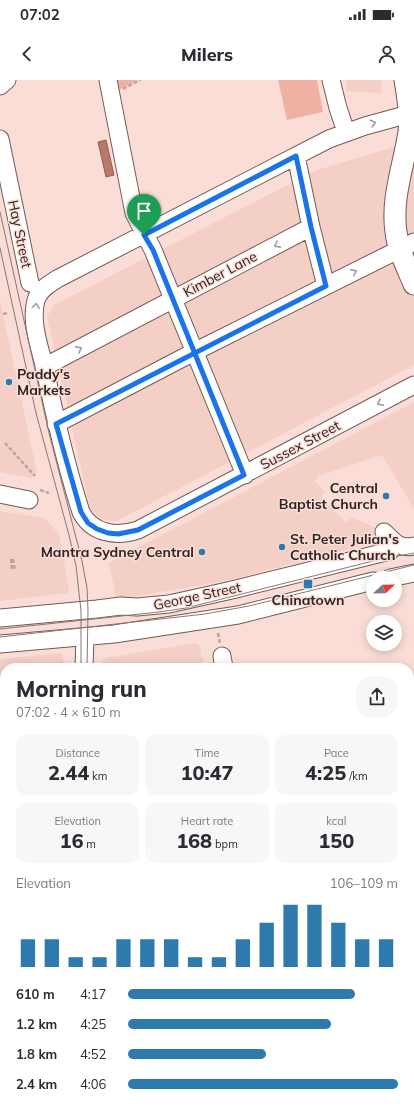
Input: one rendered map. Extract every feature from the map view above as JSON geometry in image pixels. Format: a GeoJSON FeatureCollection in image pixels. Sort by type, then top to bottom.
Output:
{"type":"FeatureCollection","features":[{"type":"Feature","properties":{"kind":"main road"},"geometry":{"type":"LineString","coordinates":[[405,80],[412,113],[408,132],[408,157],[395,207],[396,232],[407,245],[414,284]]}},
{"type":"Feature","properties":{"kind":"street"},"geometry":{"type":"LineString","coordinates":[[0,86],[7,80]]}},
{"type":"Feature","properties":{"kind":"street"},"geometry":{"type":"LineString","coordinates":[[108,80],[134,213],[153,250],[244,475]]}},
{"type":"Feature","properties":{"kind":"street"},"geometry":{"type":"LineString","coordinates":[[331,80],[346,132]]}},
{"type":"Feature","properties":{"kind":"street"},"geometry":{"type":"LineString","coordinates":[[407,245],[194,352],[56,424],[34,316],[36,300],[42,290],[49,284],[72,272],[296,156],[346,132],[412,113]]}},
{"type":"Feature","properties":{"kind":"street","name":"Hay Street"},"geometry":{"type":"LineString","coordinates":[[0,139],[30,283]]}},
{"type":"Feature","properties":{"kind":"street"},"geometry":{"type":"LineString","coordinates":[[296,156],[311,227],[326,286]]}},
{"type":"Feature","properties":{"kind":"street","name":"Kimber Lane"},"geometry":{"type":"LineString","coordinates":[[44,367],[311,227]]}},
{"type":"Feature","properties":{"kind":"street","name":"Sussex Street"},"geometry":{"type":"LineString","coordinates":[[56,424],[81,512],[88,523],[97,529],[113,534],[124,534],[142,528],[414,385]]}},
{"type":"Feature","properties":{"kind":"street"},"geometry":{"type":"LineString","coordinates":[[0,494],[29,500]]}},
{"type":"Feature","properties":{"kind":"street"},"geometry":{"type":"LineString","coordinates":[[384,532],[401,547],[406,548],[414,546]]}},
{"type":"Feature","properties":{"kind":"street","name":"George Street"},"geometry":{"type":"LineString","coordinates":[[0,618],[97,610],[121,606],[137,607],[168,604],[224,592],[390,551]]}},
{"type":"Feature","properties":{"kind":"street"},"geometry":{"type":"LineString","coordinates":[[402,576],[414,573]]}},
{"type":"Feature","properties":{"kind":"street","name":"George Street"},"geometry":{"type":"LineString","coordinates":[[0,644],[114,634],[238,615],[366,583]]}},
{"type":"Feature","properties":{"kind":"street"},"geometry":{"type":"LineString","coordinates":[[84,663],[85,636]]}},
{"type":"Feature","properties":{"kind":"path"},"geometry":{"type":"LineString","coordinates":[[3,314],[8,313]]}},
{"type":"Feature","properties":{"kind":"path"},"geometry":{"type":"LineString","coordinates":[[5,443],[35,476]]}},
{"type":"Feature","properties":{"kind":"path"},"geometry":{"type":"LineString","coordinates":[[12,559],[14,570]]}},
{"type":"Feature","properties":{"kind":"shaded area"},"geometry":{"type":"Polygon","coordinates":[[[116,80],[138,80],[117,91],[116,80]]]}},
{"type":"Feature","properties":{"kind":"shaded area"},"geometry":{"type":"Polygon","coordinates":[[[278,80],[317,80],[323,112],[287,120],[278,80]]]}},
{"type":"Feature","properties":{"kind":"shaded area"},"geometry":{"type":"Polygon","coordinates":[[[347,80],[382,80],[381,93],[346,91],[347,80]]]}},
{"type":"Feature","properties":{"kind":"shaded area"},"geometry":{"type":"Polygon","coordinates":[[[106,140],[114,175],[106,177],[98,142],[106,140]]]}},
{"type":"Feature","properties":{"kind":"shaded area"},"geometry":{"type":"Polygon","coordinates":[[[414,141],[414,365],[117,521],[109,521],[98,517],[92,510],[89,503],[47,317],[54,305],[317,170],[414,141]]]}},
{"type":"Feature","properties":{"kind":"shaded area","name":"Paddy's Markets"},"geometry":{"type":"Polygon","coordinates":[[[0,301],[37,473],[32,478],[0,472],[0,301]]]}},
{"type":"Feature","properties":{"kind":"shaded area"},"geometry":{"type":"Polygon","coordinates":[[[414,402],[414,509],[382,455],[318,476],[315,481],[325,492],[321,498],[346,522],[352,517],[378,529],[386,540],[225,581],[119,599],[116,597],[109,563],[414,402]]]}},
{"type":"Feature","properties":{"kind":"shaded area"},"geometry":{"type":"Polygon","coordinates":[[[0,511],[44,518],[59,534],[69,590],[68,593],[0,601],[0,511]]]}},
{"type":"Feature","properties":{"kind":"shaded area"},"geometry":{"type":"Polygon","coordinates":[[[196,643],[200,646],[203,663],[102,663],[106,658],[196,643]]]}},
{"type":"Feature","properties":{"kind":"shaded area"},"geometry":{"type":"Polygon","coordinates":[[[62,653],[63,663],[0,663],[0,659],[62,653]]]}},
{"type":"Feature","properties":{"kind":"tram line"},"geometry":{"type":"LineString","coordinates":[[0,212],[49,433],[82,561],[87,588],[87,663]]}},
{"type":"Feature","properties":{"kind":"tram line"},"geometry":{"type":"LineString","coordinates":[[0,248],[36,413],[76,566],[81,611],[81,663]]}},
{"type":"Feature","properties":{"kind":"tram line"},"geometry":{"type":"LineString","coordinates":[[0,629],[186,608],[381,559],[414,553]]}},
{"type":"Feature","properties":{"kind":"tram line"},"geometry":{"type":"LineString","coordinates":[[0,637],[205,614],[249,606],[414,565]]}},
{"type":"Feature","properties":{"kind":"place","name":"Paddy's Markets"},"geometry":{"type":"Point","coordinates":[9,382]}},
{"type":"Feature","properties":{"kind":"place","name":"Central Baptist Church"},"geometry":{"type":"Point","coordinates":[386,496]}},
{"type":"Feature","properties":{"kind":"place","name":"St. Peter Julian's Catholic Church"},"geometry":{"type":"Point","coordinates":[282,547]}},
{"type":"Feature","properties":{"kind":"place","name":"Mantra Sydney Central"},"geometry":{"type":"Point","coordinates":[202,552]}},
{"type":"Feature","properties":{"kind":"place","name":"Chinatown"},"geometry":{"type":"Point","coordinates":[308,584]}},
{"type":"Feature","properties":{"kind":"route"},"geometry":{"type":"LineString","coordinates":[[144,235],[153,250],[194,352],[239,461],[244,475],[138,530],[124,534],[108,533],[92,526],[84,519],[73,487],[56,424],[194,352],[326,286],[311,227],[296,156],[144,235]]}}]}
